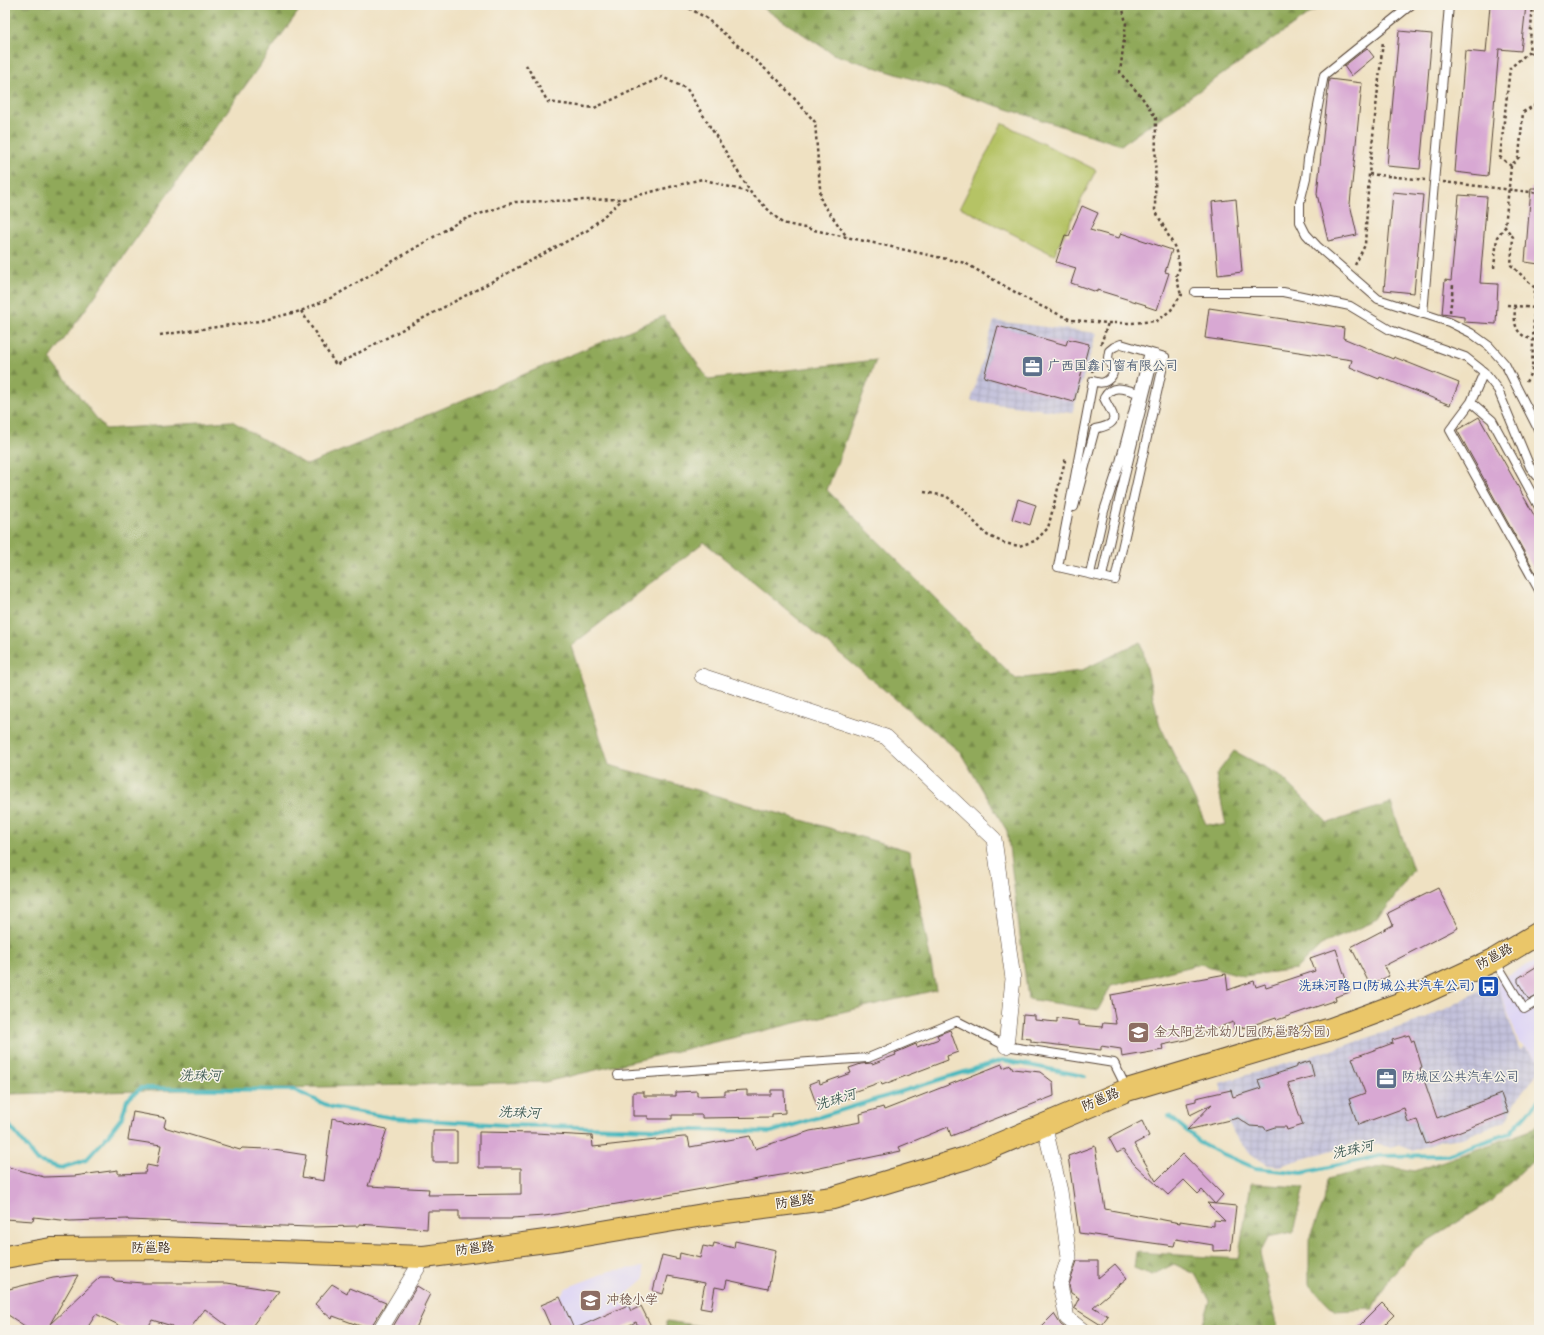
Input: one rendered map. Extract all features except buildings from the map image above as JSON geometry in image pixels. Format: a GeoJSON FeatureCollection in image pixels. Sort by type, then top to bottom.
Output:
{"type":"FeatureCollection","features":[{"type":"Feature","properties":{"kind":"highway","name":"防邕路"},"geometry":{"type":"LineString","coordinates":[[5,1257],[51,1249],[150,1248],[424,1257],[561,1239],[703,1215],[833,1198],[966,1158],[1127,1090],[1331,1029],[1399,1004],[1494,960],[1539,933]]}},
{"type":"Feature","properties":{"kind":"street"},"geometry":{"type":"LineString","coordinates":[[702,676],[886,737],[994,839],[1013,979],[1006,1046]]}},
{"type":"Feature","properties":{"kind":"street"},"geometry":{"type":"LineString","coordinates":[[1044,1125],[1060,1191],[1069,1257],[1060,1285],[1067,1318],[1082,1330]]}},
{"type":"Feature","properties":{"kind":"street"},"geometry":{"type":"LineString","coordinates":[[380,1330],[424,1257]]}},
{"type":"Feature","properties":{"kind":"lane"},"geometry":{"type":"LineString","coordinates":[[1411,5],[1324,74],[1308,159],[1306,178],[1300,202],[1300,222],[1306,234],[1317,246],[1378,299],[1448,322],[1471,333],[1489,346],[1505,364],[1539,431]]}},
{"type":"Feature","properties":{"kind":"lane"},"geometry":{"type":"LineString","coordinates":[[1423,314],[1449,5]]}},
{"type":"Feature","properties":{"kind":"lane"},"geometry":{"type":"LineString","coordinates":[[1195,292],[1283,292],[1350,306],[1390,330],[1465,357],[1484,372],[1498,390],[1530,467],[1539,478]]}},
{"type":"Feature","properties":{"kind":"lane"},"geometry":{"type":"LineString","coordinates":[[1121,344],[1165,357],[1115,580],[1058,567],[1093,382],[1106,382],[1111,378],[1113,367],[1108,358],[1109,351],[1121,344]]}},
{"type":"Feature","properties":{"kind":"lane"},"geometry":{"type":"LineString","coordinates":[[1090,574],[1104,511],[1120,462],[1138,392],[1152,353]]}},
{"type":"Feature","properties":{"kind":"lane"},"geometry":{"type":"LineString","coordinates":[[1102,577],[1152,353]]}},
{"type":"Feature","properties":{"kind":"lane"},"geometry":{"type":"LineString","coordinates":[[1484,372],[1471,402],[1450,430],[1539,590]]}},
{"type":"Feature","properties":{"kind":"lane"},"geometry":{"type":"LineString","coordinates":[[1058,567],[1095,429],[1107,427],[1113,421],[1114,414],[1104,398],[1112,389],[1119,388],[1138,392]]}},
{"type":"Feature","properties":{"kind":"lane"},"geometry":{"type":"LineString","coordinates":[[1471,402],[1492,420],[1539,507]]}},
{"type":"Feature","properties":{"kind":"lane"},"geometry":{"type":"LineString","coordinates":[[1494,960],[1524,1009],[1539,1000]]}},
{"type":"Feature","properties":{"kind":"lane"},"geometry":{"type":"LineString","coordinates":[[618,1074],[868,1058],[957,1021],[1006,1046],[1114,1063],[1127,1090]]}},
{"type":"Feature","properties":{"kind":"path"},"geometry":{"type":"LineString","coordinates":[[684,5],[706,18],[778,80],[815,122],[821,200],[847,237]]}},
{"type":"Feature","properties":{"kind":"path"},"geometry":{"type":"LineString","coordinates":[[1122,5],[1126,23],[1120,73],[1141,96],[1156,118],[1155,210],[1175,248],[1180,267],[1176,276],[1181,295]]}},
{"type":"Feature","properties":{"kind":"path"},"geometry":{"type":"LineString","coordinates":[[1511,166],[1500,157],[1510,68],[1528,52],[1533,5]]}},
{"type":"Feature","properties":{"kind":"path"},"geometry":{"type":"LineString","coordinates":[[1351,274],[1365,245],[1369,174],[1384,25]]}},
{"type":"Feature","properties":{"kind":"path"},"geometry":{"type":"LineString","coordinates":[[1528,52],[1539,60]]}},
{"type":"Feature","properties":{"kind":"path"},"geometry":{"type":"LineString","coordinates":[[526,65],[548,102],[594,108],[662,77],[687,89],[751,193],[782,223],[965,264],[1032,302],[1071,320],[1108,323],[1157,321],[1171,310],[1181,295],[1195,292]]}},
{"type":"Feature","properties":{"kind":"path"},"geometry":{"type":"LineString","coordinates":[[1494,268],[1497,237],[1504,227],[1511,166],[1519,157],[1523,112],[1539,102]]}},
{"type":"Feature","properties":{"kind":"path"},"geometry":{"type":"LineString","coordinates":[[1369,174],[1539,193]]}},
{"type":"Feature","properties":{"kind":"path"},"geometry":{"type":"LineString","coordinates":[[160,335],[259,321],[301,311],[333,297],[462,220],[514,202],[623,199],[702,179],[751,193]]}},
{"type":"Feature","properties":{"kind":"path"},"geometry":{"type":"LineString","coordinates":[[301,311],[336,365],[588,230],[623,199]]}},
{"type":"Feature","properties":{"kind":"path"},"geometry":{"type":"LineString","coordinates":[[1504,227],[1513,238],[1511,265],[1535,288],[1532,370],[1520,393]]}},
{"type":"Feature","properties":{"kind":"path"},"geometry":{"type":"LineString","coordinates":[[1448,322],[1453,285]]}},
{"type":"Feature","properties":{"kind":"path"},"geometry":{"type":"LineString","coordinates":[[1507,305],[1535,308]]}},
{"type":"Feature","properties":{"kind":"path"},"geometry":{"type":"LineString","coordinates":[[1515,306],[1514,322],[1518,332],[1525,338],[1534,340]]}},
{"type":"Feature","properties":{"kind":"path"},"geometry":{"type":"LineString","coordinates":[[1091,374],[1096,359]]}},
{"type":"Feature","properties":{"kind":"path"},"geometry":{"type":"LineString","coordinates":[[924,492],[946,496],[960,507],[987,535],[1004,543],[1019,546],[1034,541],[1048,528],[1067,453]]}},
{"type":"Feature","properties":{"kind":"shaded area","name":"广西国鑫门窗有限公司"},"geometry":{"type":"Polygon","coordinates":[[[994,321],[1097,333],[1072,413],[971,401],[994,321]]]}},
{"type":"Feature","properties":{"kind":"shaded area"},"geometry":{"type":"Polygon","coordinates":[[[1539,959],[1539,1059],[1519,1043],[1496,981],[1539,959]]]}},
{"type":"Feature","properties":{"kind":"shaded area","name":"防城区公共汽车公司"},"geometry":{"type":"Polygon","coordinates":[[[1496,981],[1519,1049],[1521,1050],[1523,1047],[1539,1059],[1539,1072],[1522,1093],[1505,1121],[1462,1138],[1441,1141],[1413,1151],[1398,1145],[1390,1147],[1360,1142],[1279,1166],[1268,1165],[1251,1154],[1234,1134],[1228,1120],[1220,1083],[1341,1047],[1415,1022],[1450,1007],[1496,981]]]}},
{"type":"Feature","properties":{"kind":"shaded area","name":"冲稔小学"},"geometry":{"type":"Polygon","coordinates":[[[643,1267],[645,1278],[627,1294],[636,1308],[641,1306],[653,1330],[639,1330],[635,1322],[619,1330],[552,1330],[541,1305],[559,1297],[566,1288],[610,1271],[643,1267]]]}},
{"type":"Feature","properties":{"kind":"green space"},"geometry":{"type":"Polygon","coordinates":[[[5,5],[303,5],[50,359],[105,429],[232,421],[307,465],[664,316],[708,379],[876,360],[827,490],[1016,679],[1080,671],[1141,642],[1159,723],[1206,824],[1226,826],[1216,775],[1234,751],[1280,775],[1328,823],[1391,803],[1413,870],[1378,920],[1321,945],[1296,969],[1244,976],[1200,964],[1111,986],[1098,1010],[1028,999],[1007,831],[960,752],[704,542],[571,646],[609,765],[910,851],[936,990],[545,1082],[8,1094],[5,1092],[5,5]]]}},
{"type":"Feature","properties":{"kind":"green space"},"geometry":{"type":"Polygon","coordinates":[[[759,5],[1322,5],[1121,145],[833,54],[759,5]]]}},
{"type":"Feature","properties":{"kind":"green space"},"geometry":{"type":"Polygon","coordinates":[[[1002,123],[1096,170],[1054,255],[960,207],[1002,123]]]}},
{"type":"Feature","properties":{"kind":"green space"},"geometry":{"type":"Polygon","coordinates":[[[1539,1123],[1539,1154],[1490,1202],[1416,1248],[1391,1276],[1373,1309],[1335,1311],[1309,1284],[1309,1239],[1324,1202],[1327,1179],[1384,1166],[1415,1171],[1534,1129],[1539,1123]]]}},
{"type":"Feature","properties":{"kind":"green space"},"geometry":{"type":"Polygon","coordinates":[[[1251,1184],[1304,1187],[1293,1232],[1268,1237],[1260,1253],[1278,1328],[1276,1330],[1201,1330],[1210,1301],[1195,1274],[1174,1264],[1152,1275],[1134,1268],[1136,1252],[1238,1259],[1251,1184]]]}},
{"type":"Feature","properties":{"kind":"green space"},"geometry":{"type":"Polygon","coordinates":[[[667,1321],[726,1330],[665,1330],[667,1321]]]}},
{"type":"Feature","properties":{"kind":"waterway","name":"洗珠河"},"geometry":{"type":"LineString","coordinates":[[5,1120],[38,1161],[61,1168],[86,1160],[122,1117],[127,1100],[141,1088],[294,1090],[331,1107],[394,1118],[505,1125],[771,1132],[1003,1060],[1084,1076]]}},
{"type":"Feature","properties":{"kind":"waterway","name":"洗珠河"},"geometry":{"type":"LineString","coordinates":[[1169,1116],[1205,1146],[1255,1168],[1302,1173],[1380,1156],[1447,1155],[1510,1133],[1539,1099]]}},
{"type":"Feature","properties":{"kind":"place","name":"广西国鑫门窗有限公司"},"geometry":{"type":"Point","coordinates":[1033,367]}},
{"type":"Feature","properties":{"kind":"place","name":"洗珠河路口(防城公共汽车公司)"},"geometry":{"type":"Point","coordinates":[1489,987]}},
{"type":"Feature","properties":{"kind":"place","name":"金太阳艺术幼儿园(防邕路分园)"},"geometry":{"type":"Point","coordinates":[1139,1033]}},
{"type":"Feature","properties":{"kind":"place","name":"防城区公共汽车公司"},"geometry":{"type":"Point","coordinates":[1386,1078]}},
{"type":"Feature","properties":{"kind":"place","name":"冲稔小学"},"geometry":{"type":"Point","coordinates":[591,1301]}}]}
